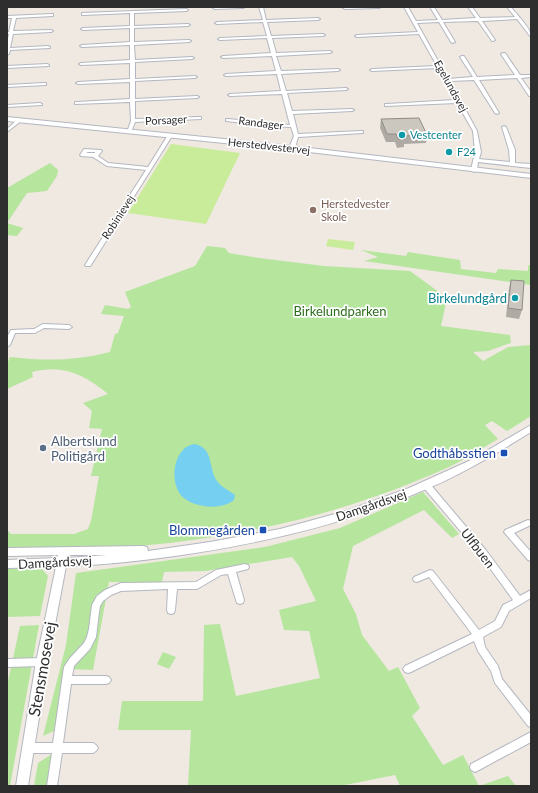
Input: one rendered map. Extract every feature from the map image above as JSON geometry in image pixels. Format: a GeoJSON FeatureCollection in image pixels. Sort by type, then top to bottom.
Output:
{"type":"FeatureCollection","features":[{"type":"Feature","properties":{"kind":"street"},"geometry":{"type":"LineString","coordinates":[[215,8],[243,7]]}},
{"type":"Feature","properties":{"kind":"street","name":"Randager"},"geometry":{"type":"LineString","coordinates":[[261,7],[294,126],[296,136],[292,148]]}},
{"type":"Feature","properties":{"kind":"street"},"geometry":{"type":"LineString","coordinates":[[345,8],[379,7]]}},
{"type":"Feature","properties":{"kind":"street","name":"Egelundsvej"},"geometry":{"type":"LineString","coordinates":[[406,7],[475,131],[478,146],[477,160],[474,170]]}},
{"type":"Feature","properties":{"kind":"street"},"geometry":{"type":"LineString","coordinates":[[432,7],[453,42]]}},
{"type":"Feature","properties":{"kind":"street"},"geometry":{"type":"LineString","coordinates":[[470,7],[493,40]]}},
{"type":"Feature","properties":{"kind":"street"},"geometry":{"type":"LineString","coordinates":[[509,7],[531,35]]}},
{"type":"Feature","properties":{"kind":"street"},"geometry":{"type":"LineString","coordinates":[[83,14],[186,10]]}},
{"type":"Feature","properties":{"kind":"street","name":"Porsager"},"geometry":{"type":"LineString","coordinates":[[129,132],[133,121],[132,12]]}},
{"type":"Feature","properties":{"kind":"street"},"geometry":{"type":"LineString","coordinates":[[7,17],[52,15]]}},
{"type":"Feature","properties":{"kind":"street"},"geometry":{"type":"LineString","coordinates":[[14,17],[9,32],[7,51],[48,47]]}},
{"type":"Feature","properties":{"kind":"street"},"geometry":{"type":"LineString","coordinates":[[415,22],[518,18]]}},
{"type":"Feature","properties":{"kind":"street"},"geometry":{"type":"LineString","coordinates":[[217,23],[318,19]]}},
{"type":"Feature","properties":{"kind":"street"},"geometry":{"type":"LineString","coordinates":[[84,29],[188,25]]}},
{"type":"Feature","properties":{"kind":"street"},"geometry":{"type":"LineString","coordinates":[[9,32],[51,31]]}},
{"type":"Feature","properties":{"kind":"street"},"geometry":{"type":"LineString","coordinates":[[357,36],[421,33]]}},
{"type":"Feature","properties":{"kind":"street"},"geometry":{"type":"LineString","coordinates":[[220,40],[323,35]]}},
{"type":"Feature","properties":{"kind":"street"},"geometry":{"type":"LineString","coordinates":[[82,46],[189,41]]}},
{"type":"Feature","properties":{"kind":"street"},"geometry":{"type":"LineString","coordinates":[[223,57],[330,52]]}},
{"type":"Feature","properties":{"kind":"street"},"geometry":{"type":"LineString","coordinates":[[503,54],[531,95]]}},
{"type":"Feature","properties":{"kind":"street"},"geometry":{"type":"LineString","coordinates":[[462,57],[497,113]]}},
{"type":"Feature","properties":{"kind":"street"},"geometry":{"type":"LineString","coordinates":[[81,64],[192,58]]}},
{"type":"Feature","properties":{"kind":"street"},"geometry":{"type":"LineString","coordinates":[[7,67],[47,65]]}},
{"type":"Feature","properties":{"kind":"street"},"geometry":{"type":"LineString","coordinates":[[372,70],[440,67]]}},
{"type":"Feature","properties":{"kind":"street"},"geometry":{"type":"LineString","coordinates":[[226,75],[338,70]]}},
{"type":"Feature","properties":{"kind":"street"},"geometry":{"type":"LineString","coordinates":[[447,80],[531,76]]}},
{"type":"Feature","properties":{"kind":"street"},"geometry":{"type":"LineString","coordinates":[[78,83],[195,77]]}},
{"type":"Feature","properties":{"kind":"street"},"geometry":{"type":"LineString","coordinates":[[7,86],[44,84]]}},
{"type":"Feature","properties":{"kind":"street","name":"Randager"},"geometry":{"type":"LineString","coordinates":[[230,95],[346,89]]}},
{"type":"Feature","properties":{"kind":"street","name":"Porsager"},"geometry":{"type":"LineString","coordinates":[[77,103],[197,97]]}},
{"type":"Feature","properties":{"kind":"street"},"geometry":{"type":"LineString","coordinates":[[387,105],[459,101]]}},
{"type":"Feature","properties":{"kind":"street"},"geometry":{"type":"LineString","coordinates":[[7,106],[40,104]]}},
{"type":"Feature","properties":{"kind":"street","name":"Randager"},"geometry":{"type":"LineString","coordinates":[[290,113],[352,110]]}},
{"type":"Feature","properties":{"kind":"street","name":"Porsager"},"geometry":{"type":"LineString","coordinates":[[133,121],[199,118]]}},
{"type":"Feature","properties":{"kind":"street","name":"Herstedvestervej"},"geometry":{"type":"LineString","coordinates":[[7,120],[292,148],[531,176]]}},
{"type":"Feature","properties":{"kind":"street","name":"Randager"},"geometry":{"type":"LineString","coordinates":[[228,120],[242,120],[270,126],[294,126]]}},
{"type":"Feature","properties":{"kind":"street"},"geometry":{"type":"LineString","coordinates":[[7,131],[19,121]]}},
{"type":"Feature","properties":{"kind":"street"},"geometry":{"type":"LineString","coordinates":[[504,128],[512,150],[513,164]]}},
{"type":"Feature","properties":{"kind":"street","name":"Randager"},"geometry":{"type":"LineString","coordinates":[[296,136],[361,132]]}},
{"type":"Feature","properties":{"kind":"street","name":"Robinievej"},"geometry":{"type":"LineString","coordinates":[[88,265],[170,136]]}},
{"type":"Feature","properties":{"kind":"street"},"geometry":{"type":"LineString","coordinates":[[94,155],[107,164],[149,169]]}},
{"type":"Feature","properties":{"kind":"street"},"geometry":{"type":"LineString","coordinates":[[477,160],[531,166]]}},
{"type":"Feature","properties":{"kind":"street"},"geometry":{"type":"LineString","coordinates":[[7,345],[13,331],[35,331],[43,326],[69,327]]}},
{"type":"Feature","properties":{"kind":"street","name":"Damgårdsvej"},"geometry":{"type":"LineString","coordinates":[[7,564],[198,547],[304,526],[381,504],[426,486],[497,450],[531,428]]}},
{"type":"Feature","properties":{"kind":"street","name":"Ulfbuen"},"geometry":{"type":"LineString","coordinates":[[426,486],[482,551],[518,600]]}},
{"type":"Feature","properties":{"kind":"street"},"geometry":{"type":"LineString","coordinates":[[528,523],[508,532],[531,558]]}},
{"type":"Feature","properties":{"kind":"street","name":"Damgårdsvej"},"geometry":{"type":"LineString","coordinates":[[7,552],[63,558]]}},
{"type":"Feature","properties":{"kind":"street","name":"Stensmosevej"},"geometry":{"type":"LineString","coordinates":[[22,786],[42,662],[63,558]]}},
{"type":"Feature","properties":{"kind":"street"},"geometry":{"type":"LineString","coordinates":[[52,786],[69,667],[73,659],[87,646],[90,638],[95,604],[102,595],[111,589],[121,586],[197,585],[219,572],[245,567]]}},
{"type":"Feature","properties":{"kind":"street"},"geometry":{"type":"LineString","coordinates":[[231,570],[240,600]]}},
{"type":"Feature","properties":{"kind":"street"},"geometry":{"type":"LineString","coordinates":[[417,579],[430,573],[478,635],[478,642],[481,651],[498,672],[498,680],[531,723]]}},
{"type":"Feature","properties":{"kind":"street"},"geometry":{"type":"LineString","coordinates":[[171,610],[173,586]]}},
{"type":"Feature","properties":{"kind":"street"},"geometry":{"type":"LineString","coordinates":[[408,669],[498,624],[506,608],[531,594]]}},
{"type":"Feature","properties":{"kind":"street"},"geometry":{"type":"LineString","coordinates":[[7,663],[42,662]]}},
{"type":"Feature","properties":{"kind":"street"},"geometry":{"type":"LineString","coordinates":[[67,680],[106,680]]}},
{"type":"Feature","properties":{"kind":"street"},"geometry":{"type":"LineString","coordinates":[[475,767],[531,737]]}},
{"type":"Feature","properties":{"kind":"street"},"geometry":{"type":"LineString","coordinates":[[28,748],[93,748]]}},
{"type":"Feature","properties":{"kind":"green space"},"geometry":{"type":"Polygon","coordinates":[[[171,144],[240,153],[206,224],[128,213],[171,144]]]}},
{"type":"Feature","properties":{"kind":"green space"},"geometry":{"type":"Polygon","coordinates":[[[50,163],[58,170],[57,176],[47,191],[27,193],[7,223],[7,188],[50,163]]]}},
{"type":"Feature","properties":{"kind":"green space"},"geometry":{"type":"Polygon","coordinates":[[[7,223],[23,228],[17,236],[7,235],[7,223]]]}},
{"type":"Feature","properties":{"kind":"green space"},"geometry":{"type":"Polygon","coordinates":[[[328,239],[355,242],[353,250],[326,246],[328,239]]]}},
{"type":"Feature","properties":{"kind":"green space","name":"Birkelundparken"},"geometry":{"type":"Polygon","coordinates":[[[207,246],[225,248],[229,253],[259,258],[324,266],[410,271],[447,298],[441,326],[510,335],[511,343],[488,351],[473,352],[483,361],[508,347],[531,345],[531,416],[507,431],[492,421],[485,425],[498,439],[451,466],[370,498],[328,512],[286,523],[200,539],[157,544],[100,549],[7,549],[7,530],[11,534],[74,534],[88,529],[91,521],[99,476],[91,476],[102,429],[89,428],[92,411],[83,403],[108,394],[82,377],[64,370],[54,369],[32,372],[33,377],[7,389],[7,364],[10,357],[72,359],[110,352],[115,334],[118,333],[124,316],[101,314],[105,305],[128,309],[131,307],[125,292],[195,266],[207,246]]]}},
{"type":"Feature","properties":{"kind":"green space"},"geometry":{"type":"Polygon","coordinates":[[[361,250],[406,256],[408,252],[460,260],[461,269],[496,273],[498,269],[528,271],[528,265],[531,266],[531,285],[364,261],[378,257],[361,250]]]}},
{"type":"Feature","properties":{"kind":"green space"},"geometry":{"type":"Polygon","coordinates":[[[423,492],[459,534],[452,538],[424,510],[353,546],[343,589],[356,614],[362,635],[389,671],[398,667],[420,708],[412,716],[443,765],[463,755],[479,786],[400,786],[395,775],[340,786],[188,786],[191,730],[118,730],[122,701],[203,701],[204,625],[220,624],[236,696],[320,678],[309,631],[284,630],[279,610],[316,601],[299,566],[292,557],[206,571],[164,572],[162,582],[109,582],[93,670],[66,669],[54,731],[43,736],[66,645],[76,573],[265,547],[340,528],[423,492]]]}},
{"type":"Feature","properties":{"kind":"green space"},"geometry":{"type":"Polygon","coordinates":[[[41,568],[48,576],[40,616],[7,617],[7,569],[41,568]]]}},
{"type":"Feature","properties":{"kind":"green space"},"geometry":{"type":"Polygon","coordinates":[[[39,625],[10,786],[7,786],[7,686],[20,626],[39,625]]]}},
{"type":"Feature","properties":{"kind":"green space"},"geometry":{"type":"Polygon","coordinates":[[[163,652],[176,657],[169,669],[157,664],[163,652]]]}},
{"type":"Feature","properties":{"kind":"green space"},"geometry":{"type":"Polygon","coordinates":[[[52,754],[48,786],[34,786],[38,763],[52,754]]]}},
{"type":"Feature","properties":{"kind":"green space"},"geometry":{"type":"Polygon","coordinates":[[[508,776],[516,786],[479,786],[508,776]]]}},
{"type":"Feature","properties":{"kind":"water"},"geometry":{"type":"Polygon","coordinates":[[[194,444],[205,449],[210,459],[214,476],[223,487],[235,495],[234,500],[222,506],[214,507],[198,505],[185,499],[180,494],[175,483],[174,476],[176,464],[181,452],[186,447],[194,444]]]}},
{"type":"Feature","properties":{"kind":"building"},"geometry":{"type":"Polygon","coordinates":[[[419,118],[427,135],[403,136],[405,139],[398,139],[396,134],[387,134],[381,119],[419,118]]]}},
{"type":"Feature","properties":{"kind":"building"},"geometry":{"type":"Polygon","coordinates":[[[511,280],[524,281],[522,310],[508,308],[511,280]]]}},
{"type":"Feature","properties":{"kind":"place","name":"Vestcenter"},"geometry":{"type":"Point","coordinates":[402,135]}},
{"type":"Feature","properties":{"kind":"place","name":"F24"},"geometry":{"type":"Point","coordinates":[449,152]}},
{"type":"Feature","properties":{"kind":"place","name":"Herstedvester Skole"},"geometry":{"type":"Point","coordinates":[313,210]}},
{"type":"Feature","properties":{"kind":"place","name":"Birkelundgård"},"geometry":{"type":"Point","coordinates":[515,298]}},
{"type":"Feature","properties":{"kind":"place","name":"Albertslund Politigård"},"geometry":{"type":"Point","coordinates":[43,448]}},
{"type":"Feature","properties":{"kind":"place","name":"Godthåbsstien"},"geometry":{"type":"Point","coordinates":[504,453]}},
{"type":"Feature","properties":{"kind":"place","name":"Blommegården"},"geometry":{"type":"Point","coordinates":[263,530]}}]}
